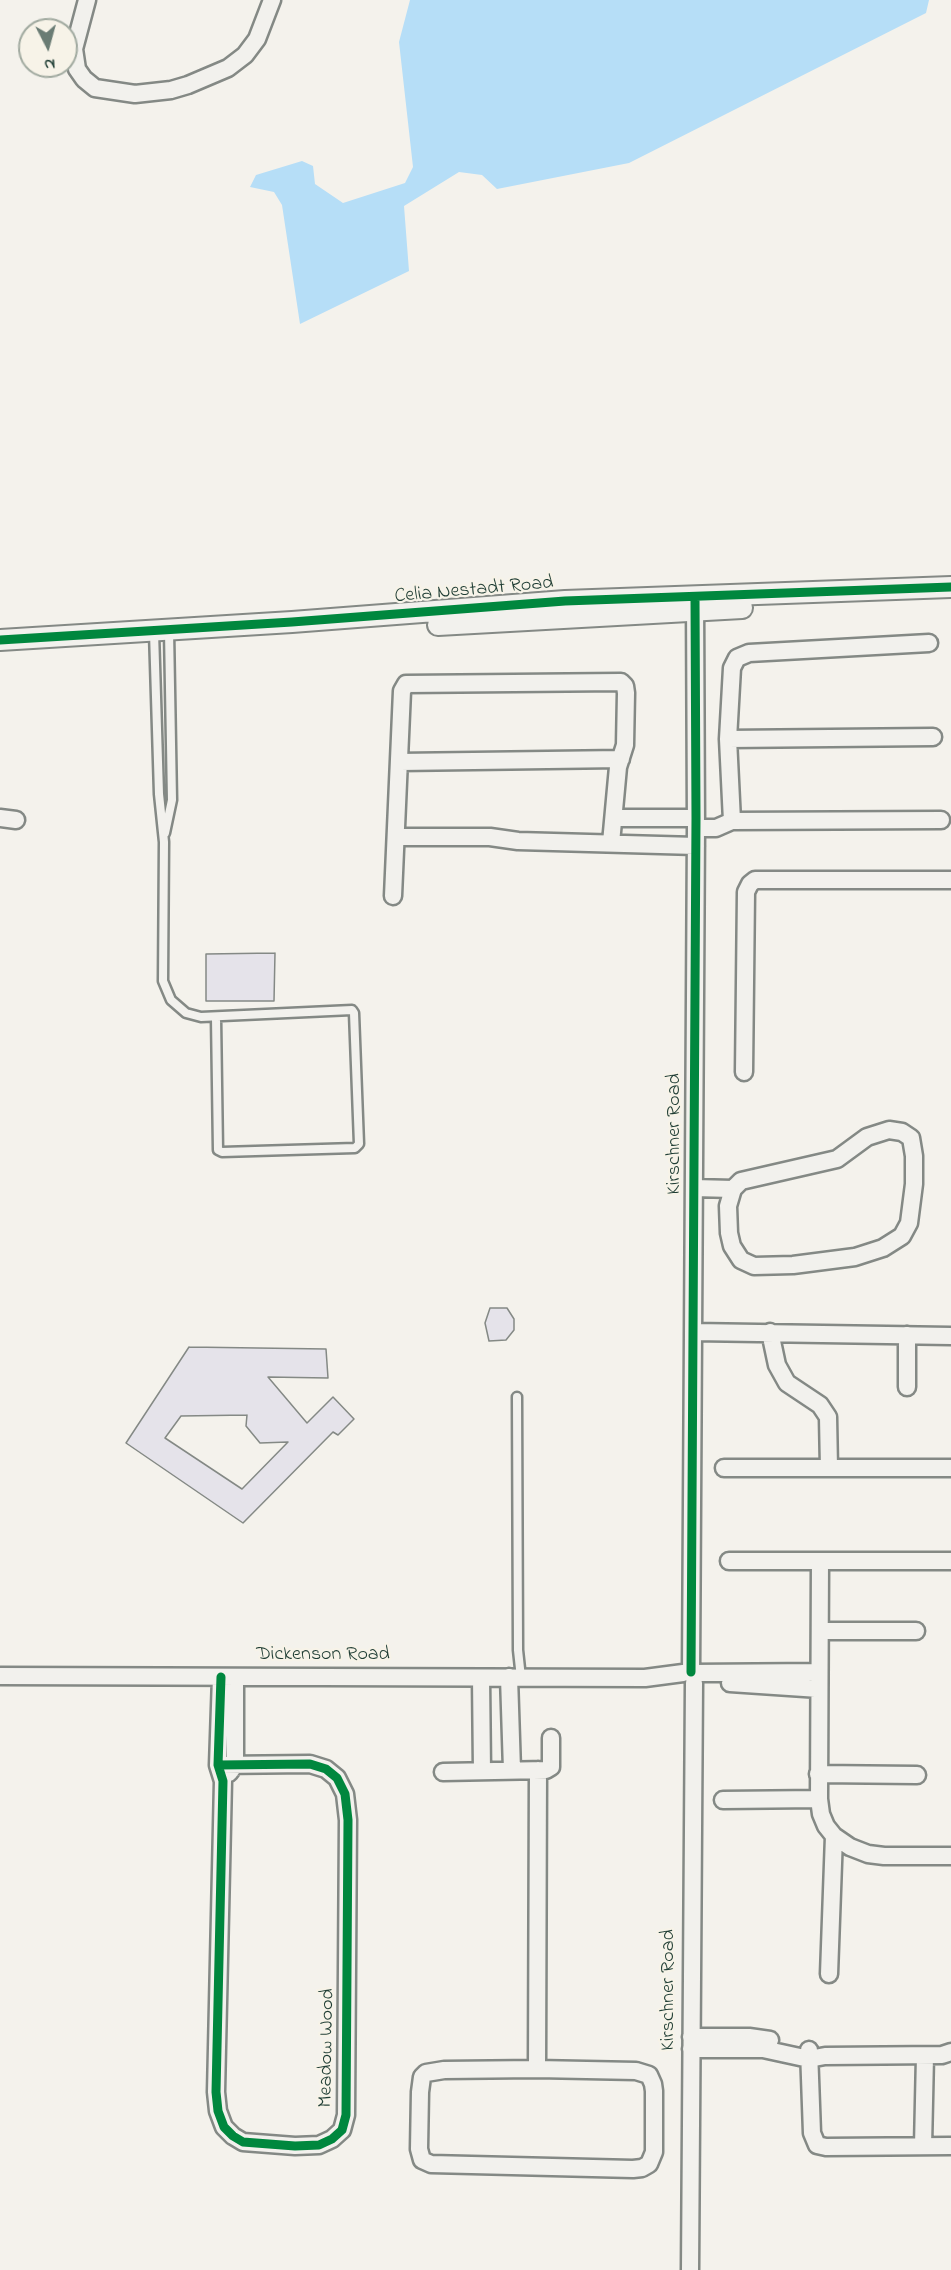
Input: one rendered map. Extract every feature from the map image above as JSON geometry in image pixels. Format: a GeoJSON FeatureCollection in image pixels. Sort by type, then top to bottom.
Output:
{"type":"FeatureCollection","features":[{"type":"Feature","properties":{"kind":"street"},"geometry":{"type":"LineString","coordinates":[[87,0],[74,49],[77,69],[84,79],[95,87],[135,94],[171,90],[228,68],[245,55],[257,39],[272,0]]}},
{"type":"Feature","properties":{"kind":"street","name":"Celia Nestadt Road"},"geometry":{"type":"LineString","coordinates":[[696,604],[951,587]]}},
{"type":"Feature","properties":{"kind":"street","name":"Celia Nestadt Road"},"geometry":{"type":"LineString","coordinates":[[0,649],[565,601],[696,604],[951,598]]}},
{"type":"Feature","properties":{"kind":"street","name":"Kirschner Road"},"geometry":{"type":"LineString","coordinates":[[690,2270],[693,1710],[689,1679],[694,1332],[696,604]]}},
{"type":"Feature","properties":{"kind":"street","name":"Celia Nestadt Road"},"geometry":{"type":"LineString","coordinates":[[0,640],[162,635]]}},
{"type":"Feature","properties":{"kind":"street"},"geometry":{"type":"LineString","coordinates":[[732,821],[728,739],[732,668],[737,658],[749,653],[929,643]]}},
{"type":"Feature","properties":{"kind":"street"},"geometry":{"type":"LineString","coordinates":[[393,896],[402,692],[406,684],[413,682],[621,682],[625,686],[626,693],[625,745],[618,767],[611,843]]}},
{"type":"Feature","properties":{"kind":"street"},"geometry":{"type":"LineString","coordinates":[[728,739],[933,736]]}},
{"type":"Feature","properties":{"kind":"street"},"geometry":{"type":"LineString","coordinates":[[400,762],[621,759]]}},
{"type":"Feature","properties":{"kind":"street"},"geometry":{"type":"LineString","coordinates":[[614,818],[696,823],[716,828],[732,821],[941,820]]}},
{"type":"Feature","properties":{"kind":"street"},"geometry":{"type":"LineString","coordinates":[[397,837],[490,837],[518,841],[696,846]]}},
{"type":"Feature","properties":{"kind":"street"},"geometry":{"type":"LineString","coordinates":[[744,1072],[746,892],[750,884],[755,880],[951,880]]}},
{"type":"Feature","properties":{"kind":"street"},"geometry":{"type":"LineString","coordinates":[[694,1188],[733,1189],[741,1181],[837,1159],[867,1137],[889,1130],[902,1132],[911,1138],[914,1156],[914,1184],[909,1223],[902,1236],[883,1248],[855,1257],[792,1265],[754,1266],[741,1260],[732,1246],[729,1233],[728,1206],[733,1189]]}},
{"type":"Feature","properties":{"kind":"street"},"geometry":{"type":"LineString","coordinates":[[694,1332],[951,1336]]}},
{"type":"Feature","properties":{"kind":"street"},"geometry":{"type":"LineString","coordinates":[[770,1332],[777,1365],[787,1383],[820,1405],[828,1417],[829,1468]]}},
{"type":"Feature","properties":{"kind":"street"},"geometry":{"type":"LineString","coordinates":[[907,1335],[907,1387]]}},
{"type":"Feature","properties":{"kind":"street"},"geometry":{"type":"LineString","coordinates":[[723,1468],[951,1468]]}},
{"type":"Feature","properties":{"kind":"street"},"geometry":{"type":"LineString","coordinates":[[729,1561],[951,1561]]}},
{"type":"Feature","properties":{"kind":"street"},"geometry":{"type":"LineString","coordinates":[[820,1561],[818,1774],[821,1814],[826,1826],[834,1836],[868,1854],[951,1856]]}},
{"type":"Feature","properties":{"kind":"street"},"geometry":{"type":"LineString","coordinates":[[820,1631],[916,1631]]}},
{"type":"Feature","properties":{"kind":"street","name":"Dickenson Road"},"geometry":{"type":"LineString","coordinates":[[0,1676],[819,1680]]}},
{"type":"Feature","properties":{"kind":"street","name":"Meadow Wood"},"geometry":{"type":"LineString","coordinates":[[225,1770],[310,1764],[326,1769],[337,1778],[345,1794],[348,1820],[346,2115],[342,2130],[332,2139],[319,2145],[295,2146],[243,2142],[224,2127],[218,2111],[216,2081],[225,1770],[228,1677]]}},
{"type":"Feature","properties":{"kind":"street"},"geometry":{"type":"LineString","coordinates":[[481,1678],[482,1771]]}},
{"type":"Feature","properties":{"kind":"street"},"geometry":{"type":"LineString","coordinates":[[512,1770],[515,1678]]}},
{"type":"Feature","properties":{"kind":"street"},"geometry":{"type":"LineString","coordinates":[[443,1772],[546,1770],[551,1767],[551,1738]]}},
{"type":"Feature","properties":{"kind":"street"},"geometry":{"type":"LineString","coordinates":[[537,2069],[538,1770]]}},
{"type":"Feature","properties":{"kind":"street"},"geometry":{"type":"LineString","coordinates":[[818,1774],[917,1775]]}},
{"type":"Feature","properties":{"kind":"street"},"geometry":{"type":"LineString","coordinates":[[723,1800],[819,1799]]}},
{"type":"Feature","properties":{"kind":"street"},"geometry":{"type":"LineString","coordinates":[[829,1974],[834,1836]]}},
{"type":"Feature","properties":{"kind":"street"},"geometry":{"type":"LineString","coordinates":[[691,2043],[815,2055],[925,2056],[951,2052]]}},
{"type":"Feature","properties":{"kind":"street"},"geometry":{"type":"LineString","coordinates":[[815,2055],[812,2133],[817,2145],[826,2147],[950,2146]]}},
{"type":"Feature","properties":{"kind":"street"},"geometry":{"type":"LineString","coordinates":[[923,2146],[925,2056]]}},
{"type":"Feature","properties":{"kind":"street"},"geometry":{"type":"LineString","coordinates":[[537,2069],[636,2071],[649,2075],[653,2084],[654,2101],[654,2152],[649,2164],[633,2169],[431,2164],[422,2160],[419,2149],[420,2092],[422,2077],[426,2073],[444,2070],[537,2069]]}},
{"type":"Feature","properties":{"kind":"lane"},"geometry":{"type":"LineString","coordinates":[[162,635],[172,800],[164,842]]}},
{"type":"Feature","properties":{"kind":"lane"},"geometry":{"type":"LineString","coordinates":[[162,635],[159,794],[164,842],[162,981],[171,1000],[186,1013],[216,1018],[352,1010],[354,1013],[359,1144],[355,1148],[222,1152],[218,1150],[216,1018]]}},
{"type":"Feature","properties":{"kind":"lane"},"geometry":{"type":"LineString","coordinates":[[515,1678],[518,1650],[517,1397]]}},
{"type":"Feature","properties":{"kind":"water"},"geometry":{"type":"Polygon","coordinates":[[[410,0],[929,0],[926,13],[629,163],[497,189],[482,175],[459,172],[404,206],[409,271],[300,324],[282,205],[274,192],[250,187],[256,175],[302,161],[313,166],[315,184],[343,203],[405,183],[413,167],[399,42],[410,0]]]}},
{"type":"Feature","properties":{"kind":"building"},"geometry":{"type":"Polygon","coordinates":[[[275,953],[274,1001],[206,1001],[206,954],[275,953]]]}},
{"type":"Feature","properties":{"kind":"building"},"geometry":{"type":"Polygon","coordinates":[[[490,1308],[507,1308],[514,1319],[514,1330],[506,1340],[489,1341],[485,1323],[490,1308]]]}},
{"type":"Feature","properties":{"kind":"building"},"geometry":{"type":"Polygon","coordinates":[[[189,1347],[326,1349],[328,1378],[268,1377],[307,1423],[333,1397],[354,1419],[338,1435],[333,1432],[243,1523],[126,1443],[189,1347]],[[247,1415],[181,1416],[165,1438],[242,1489],[288,1442],[260,1443],[246,1426],[247,1415]]]}},
{"type":"Feature","properties":{"kind":"cycle path"},"geometry":{"type":"LineString","coordinates":[[0,640],[292,622],[565,601],[951,587]]}},
{"type":"Feature","properties":{"kind":"cycle path"},"geometry":{"type":"LineString","coordinates":[[691,1672],[696,818],[695,597]]}},
{"type":"Feature","properties":{"kind":"cycle path"},"geometry":{"type":"LineString","coordinates":[[218,1765],[310,1764],[326,1769],[337,1778],[345,1794],[348,1820],[346,2115],[342,2130],[332,2139],[319,2145],[295,2146],[243,2142],[224,2127],[218,2111],[216,2092],[223,1781],[218,1765],[221,1677]]}}]}
